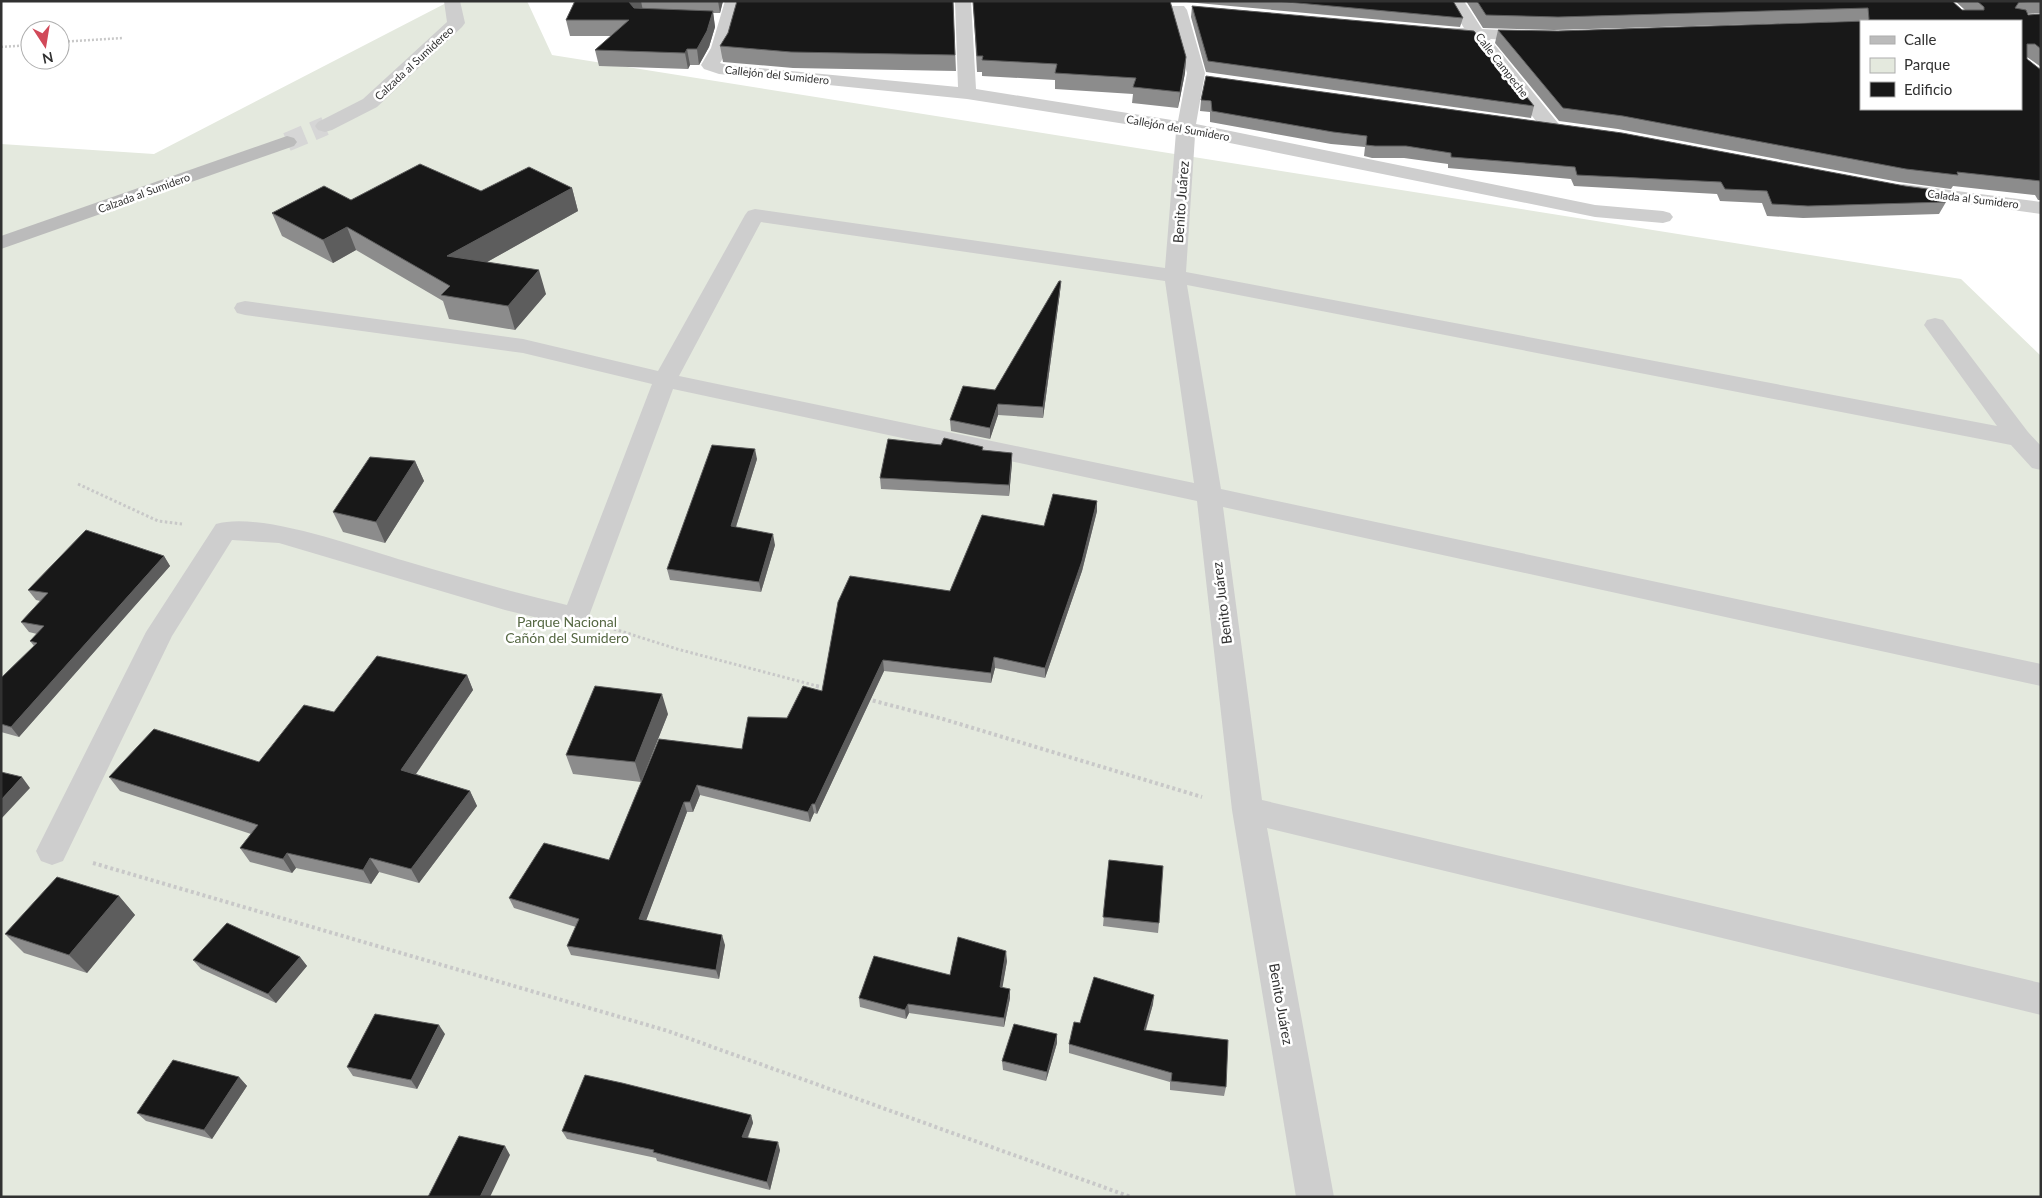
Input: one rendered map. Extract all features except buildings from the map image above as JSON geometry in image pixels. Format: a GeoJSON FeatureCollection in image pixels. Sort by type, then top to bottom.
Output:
{"type":"FeatureCollection","features":[{"type":"Feature","properties":{"kind":"main road","name":"Calzada al Sumidero"},"geometry":{"type":"LineString","coordinates":[[1,243],[287,142]]}},
{"type":"Feature","properties":{"kind":"street","name":"Calzada al Sumidereo"},"geometry":{"type":"LineString","coordinates":[[326,126],[370,104],[456,24],[452,1]]}},
{"type":"Feature","properties":{"kind":"street"},"geometry":{"type":"LineString","coordinates":[[710,19],[728,20],[734,1]]}},
{"type":"Feature","properties":{"kind":"street"},"geometry":{"type":"LineString","coordinates":[[963,1],[967,93]]}},
{"type":"Feature","properties":{"kind":"street","name":"Calle Campeche"},"geometry":{"type":"LineString","coordinates":[[1455,1],[1478,35],[1560,129],[1522,123]]}},
{"type":"Feature","properties":{"kind":"street","name":"Benito Juárez"},"geometry":{"type":"LineString","coordinates":[[1178,10],[1196,73],[1205,79],[1186,128],[1175,276],[1209,495],[1248,810],[1315,1197]]}},
{"type":"Feature","properties":{"kind":"street","name":"Callejón del Sumidero"},"geometry":{"type":"LineString","coordinates":[[728,20],[720,48],[710,65],[725,70],[967,93],[1186,128],[1595,211],[1663,217]]}},
{"type":"Feature","properties":{"kind":"street"},"geometry":{"type":"LineString","coordinates":[[1420,30],[1478,35],[1554,37]]}},
{"type":"Feature","properties":{"kind":"street","name":"Calada al Sumidero"},"geometry":{"type":"LineString","coordinates":[[1881,186],[2041,208]]}},
{"type":"Feature","properties":{"kind":"street"},"geometry":{"type":"LineString","coordinates":[[52,851],[160,632],[225,530],[278,534],[505,600],[576,617],[665,380],[755,215],[1175,276],[2019,438]]}},
{"type":"Feature","properties":{"kind":"street"},"geometry":{"type":"LineString","coordinates":[[244,308],[523,346],[665,380],[1209,495],[2041,675]]}},
{"type":"Feature","properties":{"kind":"street"},"geometry":{"type":"LineString","coordinates":[[1935,325],[2019,438],[2041,462]]}},
{"type":"Feature","properties":{"kind":"street"},"geometry":{"type":"LineString","coordinates":[[1248,810],[2041,999]]}},
{"type":"Feature","properties":{"kind":"path"},"geometry":{"type":"LineString","coordinates":[[70,41],[122,38]]}},
{"type":"Feature","properties":{"kind":"path"},"geometry":{"type":"LineString","coordinates":[[1,47],[20,46]]}},
{"type":"Feature","properties":{"kind":"path"},"geometry":{"type":"LineString","coordinates":[[78,484],[158,520],[225,530]]}},
{"type":"Feature","properties":{"kind":"path"},"geometry":{"type":"LineString","coordinates":[[576,617],[677,648],[829,689]]}},
{"type":"Feature","properties":{"kind":"path"},"geometry":{"type":"LineString","coordinates":[[857,696],[943,719],[1248,810]]}},
{"type":"Feature","properties":{"kind":"path"},"geometry":{"type":"LineString","coordinates":[[52,851],[668,1031],[1131,1197]]}},
{"type":"Feature","properties":{"kind":"green space","name":"Parque Nacional Cañón del Sumidero"},"geometry":{"type":"Polygon","coordinates":[[[450,1],[527,1],[552,55],[1961,279],[2041,356],[2041,1197],[1,1197],[1,144],[154,154],[450,1]]]}},
{"type":"Feature","properties":{"kind":"tunnel"},"geometry":{"type":"LineString","coordinates":[[287,142],[325,126]]}}]}
